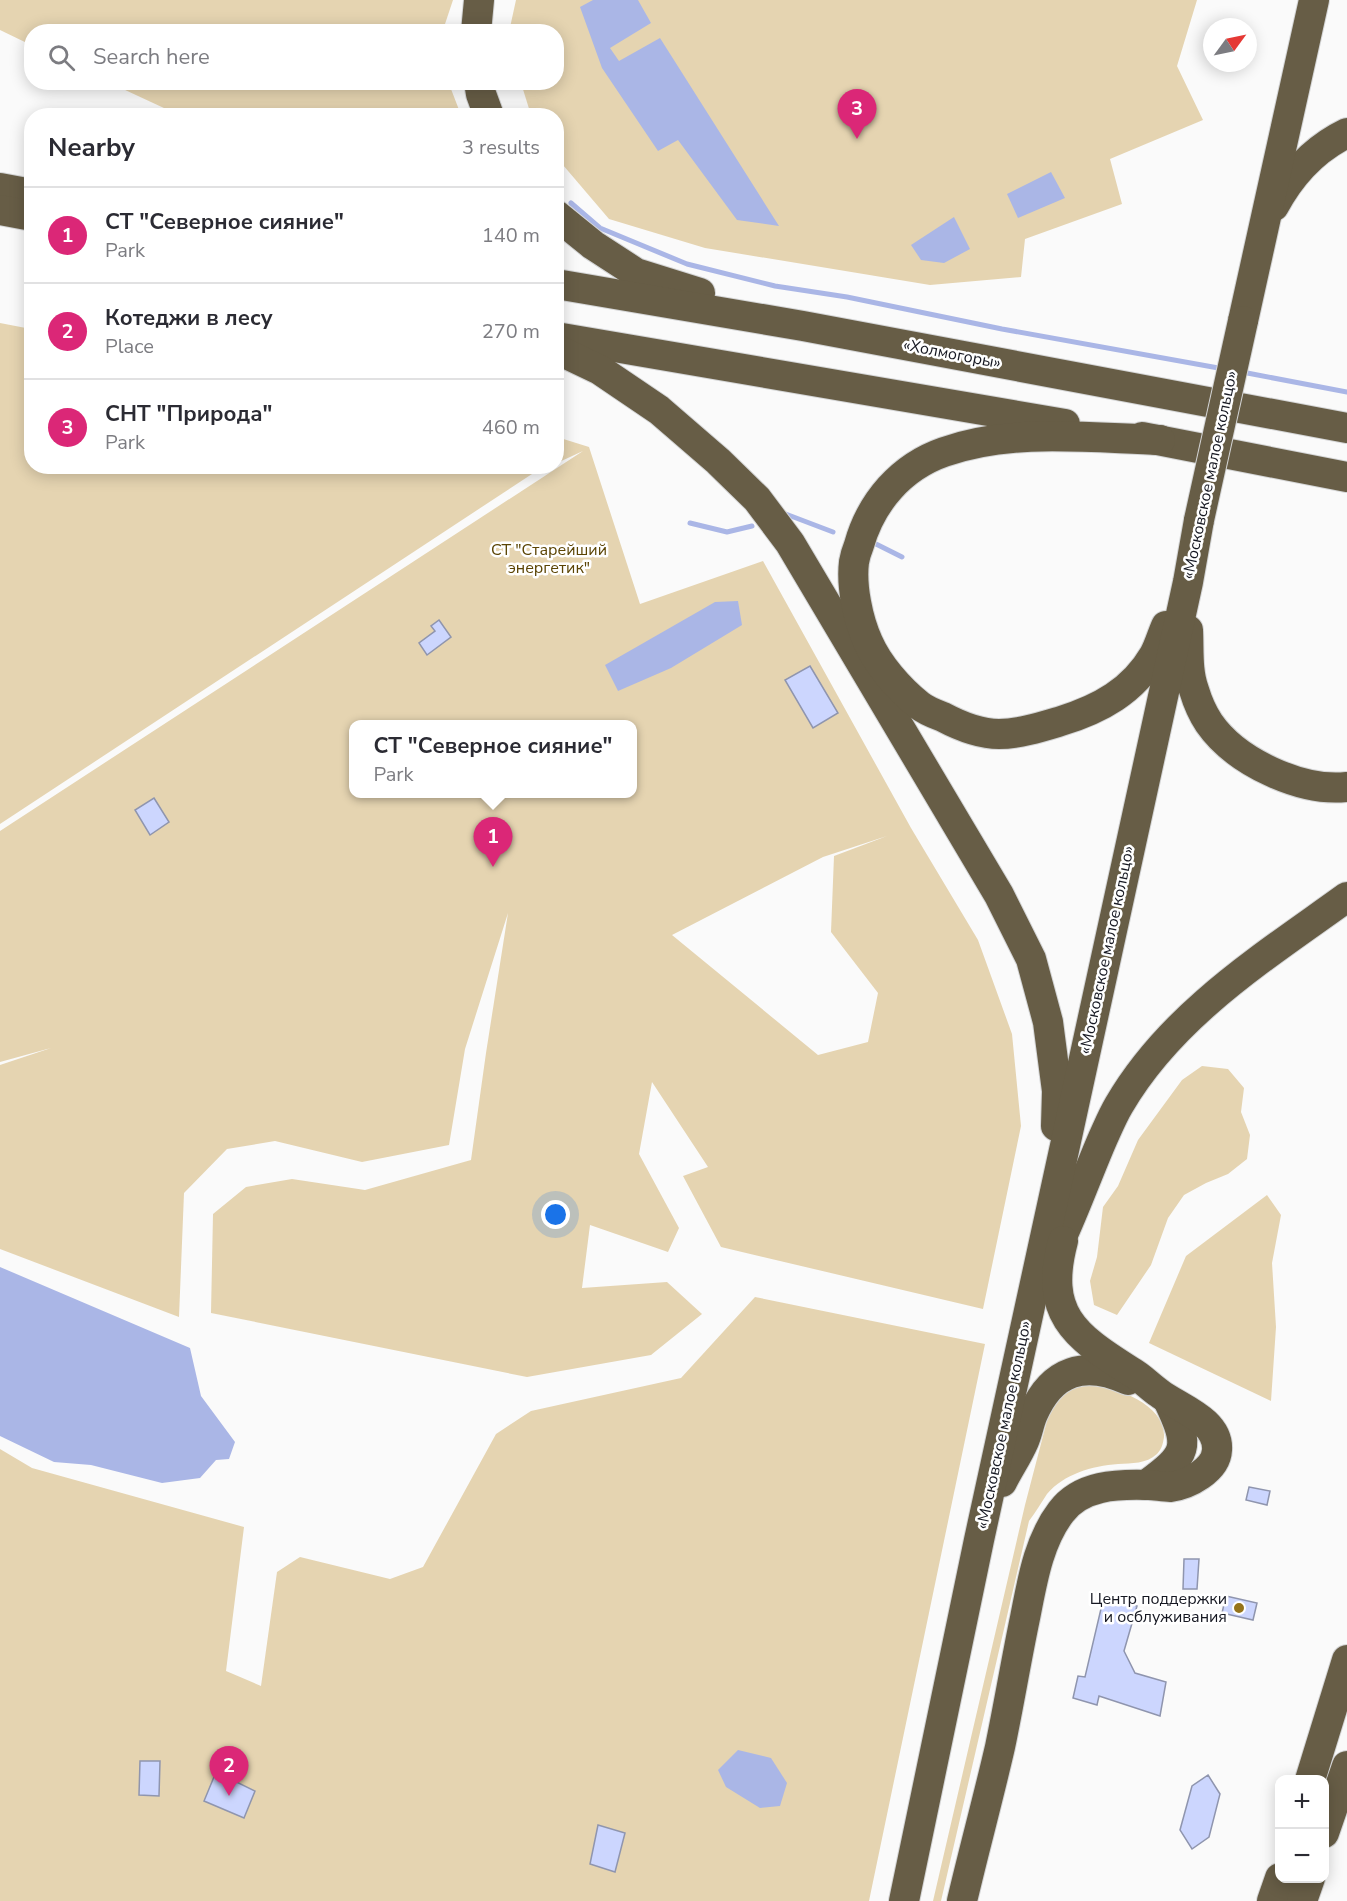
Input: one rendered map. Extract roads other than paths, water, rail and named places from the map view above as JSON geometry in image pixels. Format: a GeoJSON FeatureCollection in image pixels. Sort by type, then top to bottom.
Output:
{"type":"FeatureCollection","features":[{"type":"Feature","properties":{"kind":"highway"},"geometry":{"type":"LineString","coordinates":[[477,24],[479,0]]}},
{"type":"Feature","properties":{"kind":"highway","name":"«Московское малое кольцо»"},"geometry":{"type":"LineString","coordinates":[[904,1901],[985,1513],[1199,520],[1314,0]]}},
{"type":"Feature","properties":{"kind":"highway"},"geometry":{"type":"LineString","coordinates":[[480,90],[486,108]]}},
{"type":"Feature","properties":{"kind":"highway"},"geometry":{"type":"LineString","coordinates":[[1263,227],[1284,187],[1306,160],[1331,141],[1347,133]]}},
{"type":"Feature","properties":{"kind":"highway"},"geometry":{"type":"LineString","coordinates":[[0,188],[24,192]]}},
{"type":"Feature","properties":{"kind":"highway"},"geometry":{"type":"LineString","coordinates":[[0,210],[24,214]]}},
{"type":"Feature","properties":{"kind":"highway"},"geometry":{"type":"LineString","coordinates":[[564,221],[593,245],[636,273],[802,326]]}},
{"type":"Feature","properties":{"kind":"highway","name":"«Холмогоры»"},"geometry":{"type":"LineString","coordinates":[[564,285],[802,326],[1347,428]]}},
{"type":"Feature","properties":{"kind":"highway"},"geometry":{"type":"LineString","coordinates":[[564,338],[1160,440],[1347,477]]}},
{"type":"Feature","properties":{"kind":"highway"},"geometry":{"type":"LineString","coordinates":[[564,353],[600,370],[659,410],[718,461],[757,499],[790,543],[999,895],[1031,959],[1048,1023],[1057,1091],[1054,1194]]}},
{"type":"Feature","properties":{"kind":"highway"},"geometry":{"type":"LineString","coordinates":[[1304,420],[1347,420]]}},
{"type":"Feature","properties":{"kind":"highway"},"geometry":{"type":"LineString","coordinates":[[1160,440],[1015,438],[942,452],[907,471],[882,495],[864,525],[854,562],[856,602],[868,643],[892,681],[920,706],[964,728],[998,734],[1042,727],[1084,714],[1114,699],[1138,678],[1155,654],[1189,573]]}},
{"type":"Feature","properties":{"kind":"highway"},"geometry":{"type":"LineString","coordinates":[[1189,573],[1190,678],[1194,693],[1210,723],[1232,747],[1260,766],[1295,781],[1334,789],[1347,788]]}},
{"type":"Feature","properties":{"kind":"highway"},"geometry":{"type":"LineString","coordinates":[[1031,1302],[1066,1230],[1084,1180],[1118,1106],[1155,1053],[1226,984],[1347,897]]}},
{"type":"Feature","properties":{"kind":"highway"},"geometry":{"type":"LineString","coordinates":[[962,1901],[999,1748],[1029,1597],[1042,1547],[1061,1511],[1086,1492],[1119,1485],[1170,1486],[1188,1482],[1198,1477],[1211,1465],[1217,1453],[1217,1441],[1210,1428],[1135,1374],[1096,1350],[1082,1337],[1064,1313],[1056,1272],[1066,1230]]}},
{"type":"Feature","properties":{"kind":"highway"},"geometry":{"type":"LineString","coordinates":[[985,1513],[1025,1440],[1032,1415],[1041,1398],[1062,1377],[1085,1369],[1104,1371],[1163,1396],[1178,1420],[1183,1439],[1181,1451],[1176,1461],[1146,1485]]}},
{"type":"Feature","properties":{"kind":"highway"},"geometry":{"type":"LineString","coordinates":[[1311,1775],[1347,1660]]}},
{"type":"Feature","properties":{"kind":"highway"},"geometry":{"type":"LineString","coordinates":[[1325,1829],[1347,1766]]}},
{"type":"Feature","properties":{"kind":"highway"},"geometry":{"type":"LineString","coordinates":[[1272,1901],[1278,1883]]}},
{"type":"Feature","properties":{"kind":"highway"},"geometry":{"type":"LineString","coordinates":[[1302,1901],[1308,1883]]}},
{"type":"Feature","properties":{"kind":"water"},"geometry":{"type":"Polygon","coordinates":[[[593,0],[638,0],[651,23],[610,48],[619,61],[660,38],[779,226],[737,220],[678,140],[658,151],[602,68],[580,7],[593,0]]]}},
{"type":"Feature","properties":{"kind":"water"},"geometry":{"type":"Polygon","coordinates":[[[1051,172],[1065,198],[1018,218],[1007,194],[1051,172]]]}},
{"type":"Feature","properties":{"kind":"water"},"geometry":{"type":"Polygon","coordinates":[[[954,217],[970,249],[944,263],[921,260],[911,245],[954,217]]]}},
{"type":"Feature","properties":{"kind":"water"},"geometry":{"type":"Polygon","coordinates":[[[738,601],[742,625],[671,668],[618,691],[605,665],[715,602],[738,601]]]}},
{"type":"Feature","properties":{"kind":"water"},"geometry":{"type":"Polygon","coordinates":[[[0,1267],[190,1348],[201,1396],[235,1442],[229,1459],[216,1460],[200,1478],[162,1483],[91,1465],[54,1462],[0,1436],[0,1267]]]}},
{"type":"Feature","properties":{"kind":"water"},"geometry":{"type":"Polygon","coordinates":[[[738,1750],[771,1758],[787,1783],[780,1806],[760,1808],[726,1787],[718,1770],[738,1750]]]}},
{"type":"Feature","properties":{"kind":"waterway"},"geometry":{"type":"LineString","coordinates":[[571,203],[600,228],[687,264],[775,286],[847,297],[1002,329],[1224,369]]}},
{"type":"Feature","properties":{"kind":"waterway"},"geometry":{"type":"LineString","coordinates":[[1242,372],[1347,392]]}},
{"type":"Feature","properties":{"kind":"waterway"},"geometry":{"type":"LineString","coordinates":[[783,513],[833,532]]}},
{"type":"Feature","properties":{"kind":"waterway"},"geometry":{"type":"LineString","coordinates":[[690,523],[727,532],[752,526]]}},
{"type":"Feature","properties":{"kind":"waterway"},"geometry":{"type":"LineString","coordinates":[[876,544],[902,557]]}},
{"type":"Feature","properties":{"kind":"place","name":"СНТ \"Природа\""},"geometry":{"type":"Point","coordinates":[857,139]}},
{"type":"Feature","properties":{"kind":"place","name":"СТ \"Северное сияние\""},"geometry":{"type":"Point","coordinates":[493,867]}},
{"type":"Feature","properties":{"kind":"place","name":"Центр поддержки и осблуживания"},"geometry":{"type":"Point","coordinates":[1239,1608]}},
{"type":"Feature","properties":{"kind":"place","name":"Котеджи в лесу"},"geometry":{"type":"Point","coordinates":[229,1796]}},
{"type":"Feature","properties":{"kind":"park label","name":"СТ \"Старейший энергетик\""},"geometry":{"type":"Point","coordinates":[549,559]}}]}
